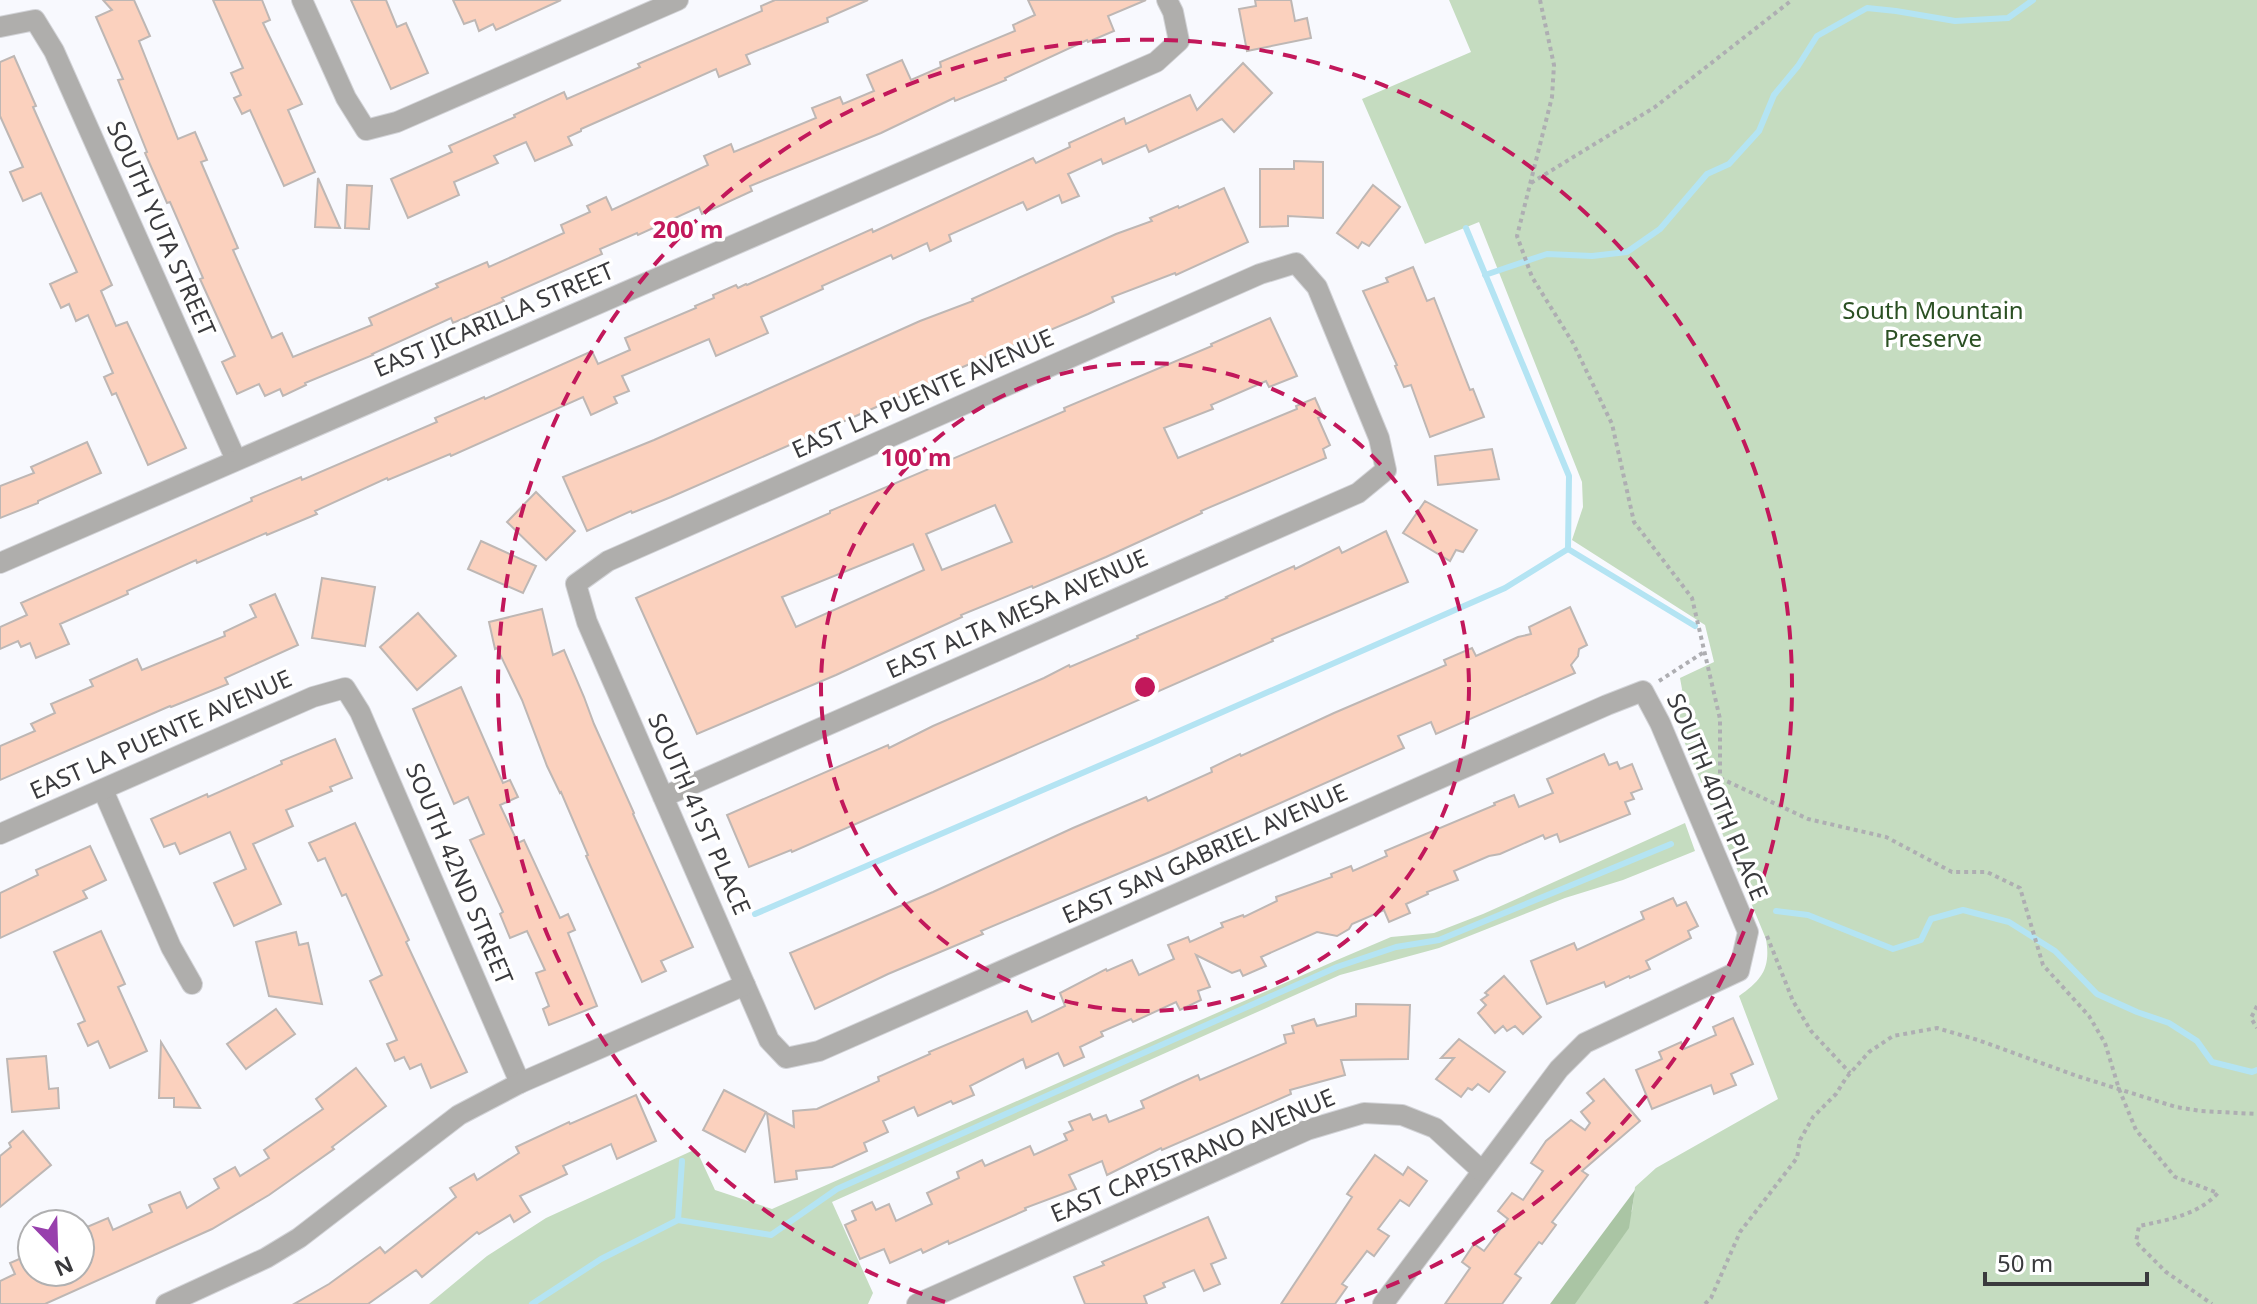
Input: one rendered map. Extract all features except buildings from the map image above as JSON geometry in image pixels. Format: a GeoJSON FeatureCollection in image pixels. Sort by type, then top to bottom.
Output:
{"type":"FeatureCollection","features":[{"type":"Feature","properties":{"kind":"street"},"geometry":{"type":"LineString","coordinates":[[302,0],[346,98],[366,130],[397,122],[678,0]]}},
{"type":"Feature","properties":{"kind":"street","name":"EAST JICARILLA STREET"},"geometry":{"type":"LineString","coordinates":[[0,563],[1156,62],[1179,41],[1167,0]]}},
{"type":"Feature","properties":{"kind":"street","name":"SOUTH YUTA STREET"},"geometry":{"type":"LineString","coordinates":[[0,27],[35,20],[54,51],[236,460]]}},
{"type":"Feature","properties":{"kind":"street","name":"EAST LA PUENTE AVENUE"},"geometry":{"type":"LineString","coordinates":[[576,584],[608,561],[1260,274],[1296,263],[1317,287],[1379,438],[1386,470]]}},
{"type":"Feature","properties":{"kind":"street","name":"EAST ALTA MESA AVENUE"},"geometry":{"type":"LineString","coordinates":[[663,797],[1358,493],[1386,470]]}},
{"type":"Feature","properties":{"kind":"street","name":"SOUTH 41ST PLACE"},"geometry":{"type":"LineString","coordinates":[[576,584],[587,622],[769,1040],[786,1058]]}},
{"type":"Feature","properties":{"kind":"street","name":"EAST LA PUENTE AVENUE"},"geometry":{"type":"LineString","coordinates":[[0,834],[313,697],[345,688]]}},
{"type":"Feature","properties":{"kind":"street","name":"SOUTH 42ND STREET"},"geometry":{"type":"LineString","coordinates":[[345,688],[360,712],[520,1083]]}},
{"type":"Feature","properties":{"kind":"street","name":"SOUTH 40TH PLACE"},"geometry":{"type":"LineString","coordinates":[[1482,1171],[1559,1069],[1585,1043],[1739,971],[1748,932],[1660,723],[1643,691]]}},
{"type":"Feature","properties":{"kind":"street","name":"EAST SAN GABRIEL AVENUE"},"geometry":{"type":"LineString","coordinates":[[786,1058],[819,1051],[1643,691]]}},
{"type":"Feature","properties":{"kind":"street"},"geometry":{"type":"LineString","coordinates":[[103,790],[171,947],[192,984]]}},
{"type":"Feature","properties":{"kind":"street"},"geometry":{"type":"LineString","coordinates":[[166,1304],[266,1258],[299,1238],[459,1115],[520,1083],[745,985]]}},
{"type":"Feature","properties":{"kind":"street","name":"EAST CAPISTRANO AVENUE"},"geometry":{"type":"LineString","coordinates":[[917,1304],[1307,1130],[1364,1113],[1402,1115],[1435,1128],[1482,1171]]}},
{"type":"Feature","properties":{"kind":"street"},"geometry":{"type":"LineString","coordinates":[[1383,1304],[1482,1171]]}},
{"type":"Feature","properties":{"kind":"path"},"geometry":{"type":"LineString","coordinates":[[1540,0],[1554,65],[1552,97],[1517,236],[1532,277],[1573,343],[1612,424],[1634,522],[1692,598],[1720,719],[1720,778],[1808,819],[1886,837],[1952,872],[1987,872],[2020,888],[2043,965],[2089,1016],[2105,1043],[2136,1130],[2175,1177],[2218,1193],[2208,1204],[2174,1219],[2139,1226],[2136,1242],[2166,1272],[2212,1304]]}},
{"type":"Feature","properties":{"kind":"path"},"geometry":{"type":"LineString","coordinates":[[1531,183],[1655,107],[1792,0]]}},
{"type":"Feature","properties":{"kind":"path"},"geometry":{"type":"LineString","coordinates":[[1643,691],[1704,652]]}},
{"type":"Feature","properties":{"kind":"path"},"geometry":{"type":"LineString","coordinates":[[2257,1006],[2251,1018],[2257,1028]]}},
{"type":"Feature","properties":{"kind":"path"},"geometry":{"type":"LineString","coordinates":[[1705,1304],[1711,1298],[1740,1232],[1797,1158],[1800,1140],[1813,1117],[1836,1094],[1869,1052],[1893,1036],[1937,1028],[2188,1109],[2257,1114]]}},
{"type":"Feature","properties":{"kind":"green space","name":"South Mountain Preserve"},"geometry":{"type":"Polygon","coordinates":[[[1449,0],[2257,0],[2257,1304],[1564,1304],[1632,1211],[1635,1187],[1656,1168],[1778,1099],[1739,996],[1759,979],[1766,966],[1767,949],[1766,939],[1679,729],[1680,678],[1714,662],[1705,625],[1572,540],[1583,507],[1582,482],[1479,222],[1425,244],[1362,99],[1471,52],[1449,0]]]}},
{"type":"Feature","properties":{"kind":"green space"},"geometry":{"type":"Polygon","coordinates":[[[1685,823],[1695,851],[1439,948],[1340,975],[832,1202],[873,1293],[868,1304],[429,1304],[487,1256],[546,1218],[696,1149],[715,1190],[772,1209],[1391,937],[1434,933],[1483,914],[1685,823]]]}},
{"type":"Feature","properties":{"kind":"green space"},"geometry":{"type":"Polygon","coordinates":[[[1635,1190],[1629,1228],[1575,1304],[1550,1304],[1635,1190]]]}},
{"type":"Feature","properties":{"kind":"waterway"},"geometry":{"type":"LineString","coordinates":[[1485,275],[1547,254],[1592,256],[1627,252],[1660,229],[1707,174],[1729,164],[1759,131],[1774,95],[1817,36],[1867,8],[1955,21],[2008,18],[2033,0]]}},
{"type":"Feature","properties":{"kind":"waterway"},"geometry":{"type":"LineString","coordinates":[[755,914],[1505,588],[1568,549],[1569,476],[1466,228]]}},
{"type":"Feature","properties":{"kind":"waterway"},"geometry":{"type":"LineString","coordinates":[[1568,549],[1695,626]]}},
{"type":"Feature","properties":{"kind":"waterway"},"geometry":{"type":"LineString","coordinates":[[532,1304],[601,1259],[678,1220],[771,1235],[837,1189],[1337,967],[1396,947],[1439,940],[1671,844]]}},
{"type":"Feature","properties":{"kind":"waterway"},"geometry":{"type":"LineString","coordinates":[[1776,911],[1808,915],[1893,949],[1921,940],[1931,919],[1963,910],[2009,922],[2055,951],[2097,994],[2169,1023],[2197,1041],[2212,1062],[2252,1072],[2257,1070]]}},
{"type":"Feature","properties":{"kind":"waterway"},"geometry":{"type":"LineString","coordinates":[[678,1220],[682,1161]]}}]}
